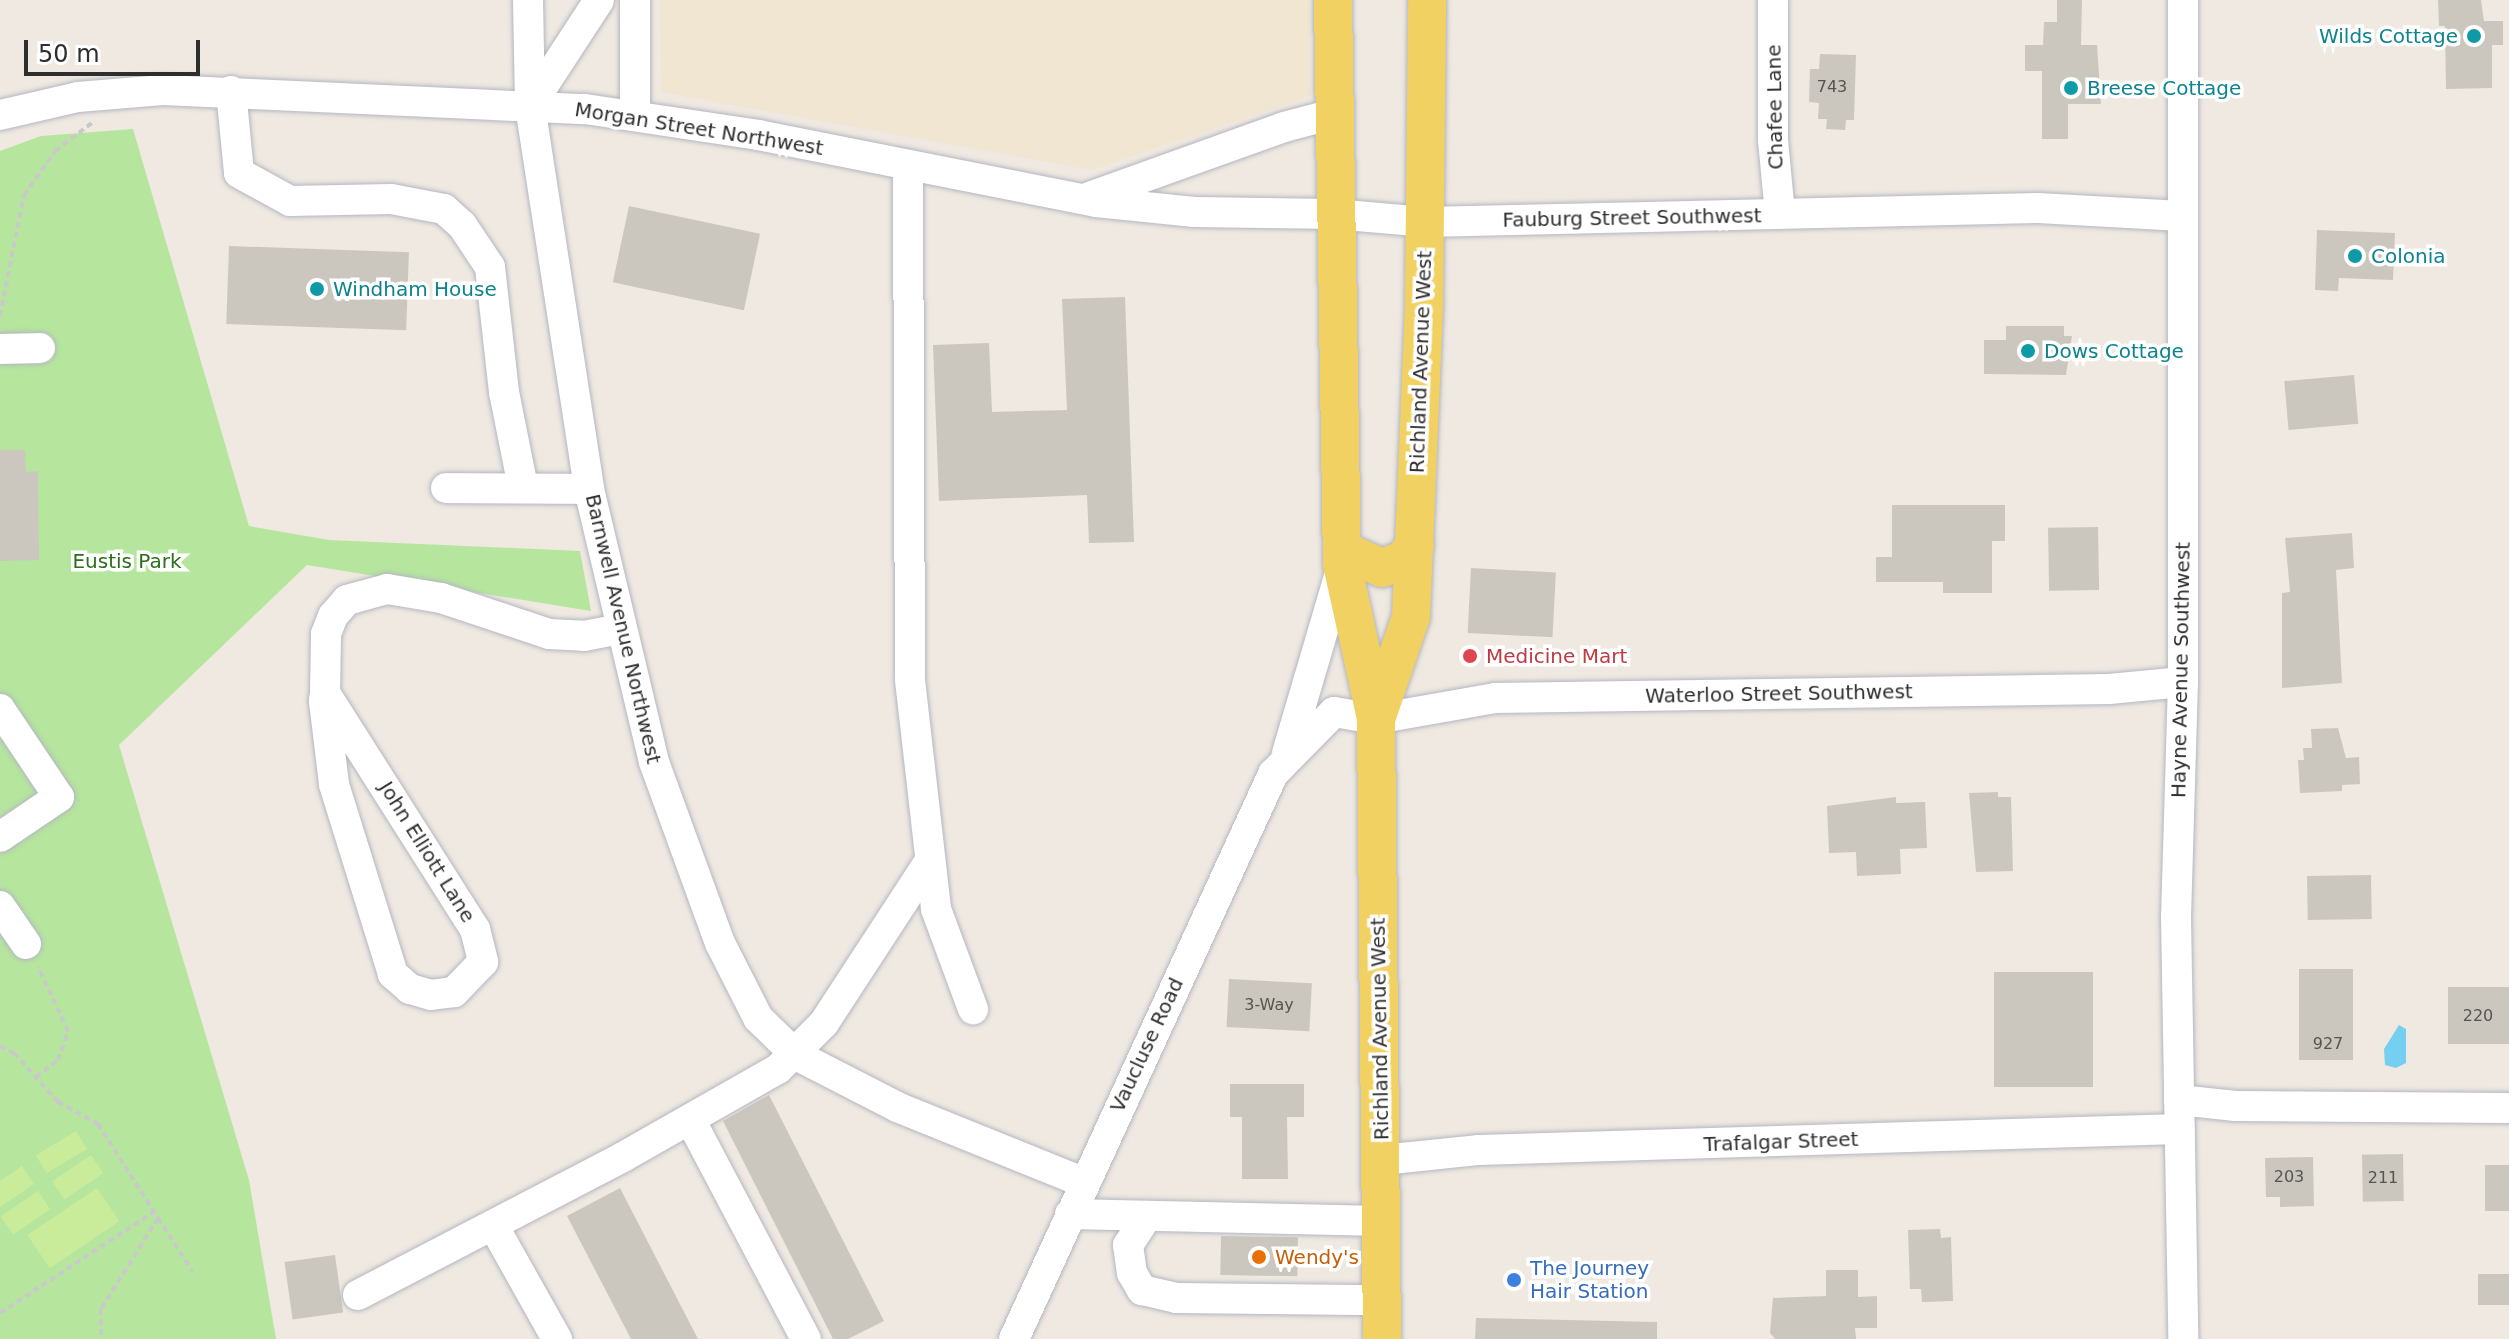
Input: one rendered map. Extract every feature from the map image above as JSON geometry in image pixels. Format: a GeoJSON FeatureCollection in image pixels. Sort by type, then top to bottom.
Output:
{"type":"FeatureCollection","features":[{"type":"Feature","properties":{"kind":"main road","name":"Richland Avenue West"},"geometry":{"type":"LineString","coordinates":[[1333,0],[1334,214],[1342,557],[1376,719],[1382,1339]]}},
{"type":"Feature","properties":{"kind":"main road","name":"Richland Avenue West"},"geometry":{"type":"LineString","coordinates":[[1376,719],[1411,617],[1425,222],[1427,0]]}},
{"type":"Feature","properties":{"kind":"main road"},"geometry":{"type":"LineString","coordinates":[[1342,557],[1382,568],[1403,560],[1415,545]]}},
{"type":"Feature","properties":{"kind":"street","name":"Barnwell Avenue Northwest"},"geometry":{"type":"LineString","coordinates":[[528,0],[530,106],[589,489],[654,762],[720,943],[758,1018],[796,1055],[897,1107],[1083,1182]]}},
{"type":"Feature","properties":{"kind":"street"},"geometry":{"type":"LineString","coordinates":[[530,106],[599,0]]}},
{"type":"Feature","properties":{"kind":"street"},"geometry":{"type":"LineString","coordinates":[[635,0],[635,115]]}},
{"type":"Feature","properties":{"kind":"street","name":"Chafee Lane"},"geometry":{"type":"LineString","coordinates":[[1773,0],[1773,140],[1780,214]]}},
{"type":"Feature","properties":{"kind":"street","name":"Hayne Avenue Southwest"},"geometry":{"type":"LineString","coordinates":[[2183,0],[2183,682],[2176,917],[2183,1339]]}},
{"type":"Feature","properties":{"kind":"street","name":"Morgan Street Northwest"},"geometry":{"type":"LineString","coordinates":[[0,115],[120,91],[231,91],[530,106],[635,115],[1083,200]]}},
{"type":"Feature","properties":{"kind":"street"},"geometry":{"type":"LineString","coordinates":[[231,91],[239,173],[290,201],[391,199],[444,209],[462,225],[490,267],[504,392],[523,487]]}},
{"type":"Feature","properties":{"kind":"street"},"geometry":{"type":"LineString","coordinates":[[1083,200],[1284,127],[1333,114]]}},
{"type":"Feature","properties":{"kind":"street"},"geometry":{"type":"LineString","coordinates":[[908,167],[910,680],[936,909],[973,1009]]}},
{"type":"Feature","properties":{"kind":"street","name":"Fauburg Street Southwest"},"geometry":{"type":"LineString","coordinates":[[1083,200],[1194,212],[1334,214],[1425,222],[2038,208],[2182,216]]}},
{"type":"Feature","properties":{"kind":"street"},"geometry":{"type":"LineString","coordinates":[[0,349],[40,348]]}},
{"type":"Feature","properties":{"kind":"street"},"geometry":{"type":"LineString","coordinates":[[446,488],[589,489]]}},
{"type":"Feature","properties":{"kind":"street"},"geometry":{"type":"LineString","coordinates":[[1286,755],[1342,557]]}},
{"type":"Feature","properties":{"kind":"street","name":"John Elliott Lane"},"geometry":{"type":"LineString","coordinates":[[325,693],[475,929],[483,962],[454,992],[431,995],[410,989],[393,974],[334,784],[325,693],[326,634],[333,616],[347,600],[366,592],[414,591],[549,634],[584,636],[620,629]]}},
{"type":"Feature","properties":{"kind":"street","name":"Waterloo Street Southwest"},"geometry":{"type":"LineString","coordinates":[[1286,755],[1334,712],[1376,719],[1495,698],[2109,689],[2183,682]]}},
{"type":"Feature","properties":{"kind":"street"},"geometry":{"type":"LineString","coordinates":[[0,709],[59,797],[0,837]]}},
{"type":"Feature","properties":{"kind":"street","name":"Vaucluse Road"},"geometry":{"type":"LineString","coordinates":[[1014,1339],[1083,1182],[1286,755]]}},
{"type":"Feature","properties":{"kind":"street"},"geometry":{"type":"LineString","coordinates":[[358,1295],[691,1121],[796,1055],[824,1023],[929,862]]}},
{"type":"Feature","properties":{"kind":"street"},"geometry":{"type":"LineString","coordinates":[[0,906],[26,944]]}},
{"type":"Feature","properties":{"kind":"street","name":"Trafalgar Street"},"geometry":{"type":"LineString","coordinates":[[1382,1160],[1479,1150],[2179,1114],[2236,1106],[2509,1108]]}},
{"type":"Feature","properties":{"kind":"street"},"geometry":{"type":"LineString","coordinates":[[691,1121],[806,1339]]}},
{"type":"Feature","properties":{"kind":"street"},"geometry":{"type":"LineString","coordinates":[[1070,1214],[1382,1221]]}},
{"type":"Feature","properties":{"kind":"street"},"geometry":{"type":"LineString","coordinates":[[1147,1216],[1128,1245],[1132,1273],[1142,1290],[1176,1298],[1381,1300]]}},
{"type":"Feature","properties":{"kind":"street"},"geometry":{"type":"LineString","coordinates":[[493,1225],[557,1339]]}},
{"type":"Feature","properties":{"kind":"path"},"geometry":{"type":"LineString","coordinates":[[0,316],[24,195],[55,151],[98,118]]}},
{"type":"Feature","properties":{"kind":"path"},"geometry":{"type":"LineString","coordinates":[[26,944],[68,1031],[58,1060],[36,1077]]}},
{"type":"Feature","properties":{"kind":"path"},"geometry":{"type":"LineString","coordinates":[[0,1046],[36,1077],[58,1102],[98,1124],[193,1272]]}},
{"type":"Feature","properties":{"kind":"path"},"geometry":{"type":"LineString","coordinates":[[0,1313],[154,1212]]}},
{"type":"Feature","properties":{"kind":"path"},"geometry":{"type":"LineString","coordinates":[[101,1339],[101,1309],[158,1218]]}},
{"type":"Feature","properties":{"kind":"shaded area"},"geometry":{"type":"Polygon","coordinates":[[[660,0],[1310,0],[1310,96],[1092,170],[661,92],[660,0]]]}},
{"type":"Feature","properties":{"kind":"green space","name":"Eustis Park"},"geometry":{"type":"Polygon","coordinates":[[[133,129],[249,526],[329,540],[580,551],[591,611],[307,565],[119,745],[249,1180],[276,1339],[0,1339],[0,151],[41,136],[133,129]]]}},
{"type":"Feature","properties":{"kind":"green space"},"geometry":{"type":"Polygon","coordinates":[[[76,1131],[87,1149],[47,1173],[36,1155],[76,1131]]]}},
{"type":"Feature","properties":{"kind":"green space"},"geometry":{"type":"Polygon","coordinates":[[[91,1155],[103,1173],[64,1200],[52,1181],[91,1155]]]}},
{"type":"Feature","properties":{"kind":"green space"},"geometry":{"type":"Polygon","coordinates":[[[22,1166],[34,1184],[0,1207],[0,1181],[22,1166]]]}},
{"type":"Feature","properties":{"kind":"green space"},"geometry":{"type":"Polygon","coordinates":[[[97,1188],[119,1221],[50,1268],[27,1235],[97,1188]]]}},
{"type":"Feature","properties":{"kind":"green space"},"geometry":{"type":"Polygon","coordinates":[[[38,1191],[50,1209],[13,1234],[1,1216],[38,1191]]]}},
{"type":"Feature","properties":{"kind":"water"},"geometry":{"type":"Polygon","coordinates":[[[2399,1025],[2406,1029],[2406,1063],[2396,1068],[2385,1065],[2384,1049],[2399,1025]]]}},
{"type":"Feature","properties":{"kind":"building","name":"Breese Cottage"},"geometry":{"type":"Polygon","coordinates":[[[2057,0],[2082,0],[2081,45],[2097,45],[2101,104],[2068,104],[2068,139],[2042,139],[2042,71],[2025,71],[2025,45],[2043,45],[2044,22],[2057,22],[2057,0]]]}},
{"type":"Feature","properties":{"kind":"building","name":"Wilds Cottage"},"geometry":{"type":"Polygon","coordinates":[[[2438,0],[2481,0],[2484,21],[2503,21],[2503,45],[2492,45],[2492,88],[2446,89],[2445,26],[2439,26],[2438,0]]]}},
{"type":"Feature","properties":{"kind":"building"},"geometry":{"type":"Polygon","coordinates":[[[1820,54],[1856,55],[1854,120],[1846,120],[1845,130],[1826,129],[1827,119],[1818,119],[1819,103],[1809,102],[1810,69],[1819,69],[1820,54]]]}},
{"type":"Feature","properties":{"kind":"building"},"geometry":{"type":"Polygon","coordinates":[[[629,206],[760,234],[744,310],[613,282],[629,206]]]}},
{"type":"Feature","properties":{"kind":"building","name":"Colonia"},"geometry":{"type":"Polygon","coordinates":[[[2317,230],[2395,233],[2393,280],[2339,278],[2338,291],[2315,290],[2317,230]]]}},
{"type":"Feature","properties":{"kind":"building","name":"Windham House"},"geometry":{"type":"Polygon","coordinates":[[[229,246],[409,252],[406,330],[226,324],[229,246]]]}},
{"type":"Feature","properties":{"kind":"building"},"geometry":{"type":"Polygon","coordinates":[[[1125,297],[1134,542],[1089,543],[1087,495],[939,501],[933,345],[989,343],[992,412],[1067,410],[1062,299],[1125,297]]]}},
{"type":"Feature","properties":{"kind":"building","name":"Dows Cottage"},"geometry":{"type":"Polygon","coordinates":[[[2006,326],[2064,326],[2064,336],[2072,336],[2066,375],[1984,374],[1984,340],[2006,340],[2006,326]]]}},
{"type":"Feature","properties":{"kind":"building"},"geometry":{"type":"Polygon","coordinates":[[[2354,375],[2358,424],[2289,430],[2284,381],[2354,375]]]}},
{"type":"Feature","properties":{"kind":"building"},"geometry":{"type":"Polygon","coordinates":[[[0,450],[25,450],[26,472],[38,471],[39,560],[0,561],[0,450]]]}},
{"type":"Feature","properties":{"kind":"building"},"geometry":{"type":"Polygon","coordinates":[[[1892,505],[2005,505],[2005,541],[1992,541],[1992,593],[1943,593],[1943,582],[1876,582],[1876,557],[1892,557],[1892,505]]]}},
{"type":"Feature","properties":{"kind":"building"},"geometry":{"type":"Polygon","coordinates":[[[2098,527],[2099,590],[2049,591],[2048,528],[2098,527]]]}},
{"type":"Feature","properties":{"kind":"building"},"geometry":{"type":"Polygon","coordinates":[[[2352,533],[2354,568],[2336,570],[2342,683],[2282,688],[2282,593],[2290,592],[2285,538],[2352,533]]]}},
{"type":"Feature","properties":{"kind":"building"},"geometry":{"type":"Polygon","coordinates":[[[1471,568],[1556,572],[1552,637],[1468,633],[1471,568]]]}},
{"type":"Feature","properties":{"kind":"building"},"geometry":{"type":"Polygon","coordinates":[[[2338,728],[2346,758],[2359,757],[2360,784],[2342,785],[2342,791],[2300,793],[2298,760],[2304,760],[2303,748],[2312,748],[2311,729],[2338,728]]]}},
{"type":"Feature","properties":{"kind":"building"},"geometry":{"type":"Polygon","coordinates":[[[1998,792],[1998,797],[2011,797],[2013,871],[1976,872],[1969,793],[1998,792]]]}},
{"type":"Feature","properties":{"kind":"building"},"geometry":{"type":"Polygon","coordinates":[[[1896,797],[1896,803],[1925,802],[1927,848],[1900,849],[1901,874],[1857,876],[1856,852],[1829,853],[1827,806],[1896,797]]]}},
{"type":"Feature","properties":{"kind":"building"},"geometry":{"type":"Polygon","coordinates":[[[2371,875],[2372,919],[2308,920],[2307,876],[2371,875]]]}},
{"type":"Feature","properties":{"kind":"building"},"geometry":{"type":"Polygon","coordinates":[[[2299,969],[2353,969],[2353,1060],[2299,1060],[2299,969]]]}},
{"type":"Feature","properties":{"kind":"building"},"geometry":{"type":"Polygon","coordinates":[[[1994,972],[2093,972],[2093,1087],[1994,1087],[1994,972]]]}},
{"type":"Feature","properties":{"kind":"building"},"geometry":{"type":"Polygon","coordinates":[[[1229,979],[1312,983],[1309,1031],[1226,1027],[1229,979]]]}},
{"type":"Feature","properties":{"kind":"building"},"geometry":{"type":"Polygon","coordinates":[[[2448,987],[2509,987],[2509,1044],[2448,1044],[2448,987]]]}},
{"type":"Feature","properties":{"kind":"building"},"geometry":{"type":"Polygon","coordinates":[[[1230,1084],[1304,1084],[1304,1117],[1287,1117],[1288,1179],[1242,1179],[1242,1117],[1230,1117],[1230,1084]]]}},
{"type":"Feature","properties":{"kind":"building"},"geometry":{"type":"Polygon","coordinates":[[[769,1095],[884,1321],[848,1339],[833,1339],[723,1121],[769,1095]]]}},
{"type":"Feature","properties":{"kind":"building"},"geometry":{"type":"Polygon","coordinates":[[[2403,1154],[2404,1201],[2363,1202],[2362,1155],[2403,1154]]]}},
{"type":"Feature","properties":{"kind":"building"},"geometry":{"type":"Polygon","coordinates":[[[2313,1157],[2314,1206],[2280,1207],[2280,1197],[2266,1197],[2265,1158],[2313,1157]]]}},
{"type":"Feature","properties":{"kind":"building"},"geometry":{"type":"Polygon","coordinates":[[[2485,1165],[2509,1165],[2509,1211],[2485,1211],[2485,1165]]]}},
{"type":"Feature","properties":{"kind":"building"},"geometry":{"type":"Polygon","coordinates":[[[620,1188],[698,1339],[631,1339],[567,1216],[620,1188]]]}},
{"type":"Feature","properties":{"kind":"building"},"geometry":{"type":"Polygon","coordinates":[[[1940,1229],[1941,1238],[1951,1237],[1953,1301],[1922,1302],[1921,1289],[1910,1289],[1908,1230],[1940,1229]]]}},
{"type":"Feature","properties":{"kind":"building","name":"Wendy's"},"geometry":{"type":"Polygon","coordinates":[[[1221,1236],[1298,1237],[1297,1276],[1220,1275],[1221,1236]]]}},
{"type":"Feature","properties":{"kind":"building"},"geometry":{"type":"Polygon","coordinates":[[[335,1255],[343,1312],[293,1320],[284,1262],[335,1255]]]}},
{"type":"Feature","properties":{"kind":"building"},"geometry":{"type":"Polygon","coordinates":[[[1826,1270],[1858,1270],[1858,1297],[1877,1296],[1877,1328],[1855,1328],[1856,1339],[1775,1339],[1770,1333],[1773,1298],[1826,1296],[1826,1270]]]}},
{"type":"Feature","properties":{"kind":"building"},"geometry":{"type":"Polygon","coordinates":[[[2478,1274],[2509,1274],[2509,1305],[2478,1305],[2478,1274]]]}},
{"type":"Feature","properties":{"kind":"building"},"geometry":{"type":"Polygon","coordinates":[[[1476,1318],[1657,1322],[1657,1339],[1475,1339],[1476,1318]]]}},
{"type":"Feature","properties":{"kind":"place","name":"Wilds Cottage"},"geometry":{"type":"Point","coordinates":[2474,36]}},
{"type":"Feature","properties":{"kind":"place","name":"Breese Cottage"},"geometry":{"type":"Point","coordinates":[2071,88]}},
{"type":"Feature","properties":{"kind":"place","name":"Colonia"},"geometry":{"type":"Point","coordinates":[2355,256]}},
{"type":"Feature","properties":{"kind":"place","name":"Windham House"},"geometry":{"type":"Point","coordinates":[317,289]}},
{"type":"Feature","properties":{"kind":"place","name":"Dows Cottage"},"geometry":{"type":"Point","coordinates":[2028,351]}},
{"type":"Feature","properties":{"kind":"place","name":"Medicine Mart"},"geometry":{"type":"Point","coordinates":[1470,656]}},
{"type":"Feature","properties":{"kind":"place","name":"Wendy's"},"geometry":{"type":"Point","coordinates":[1259,1257]}},
{"type":"Feature","properties":{"kind":"place","name":"The Journey Hair Station"},"geometry":{"type":"Point","coordinates":[1514,1280]}}]}
